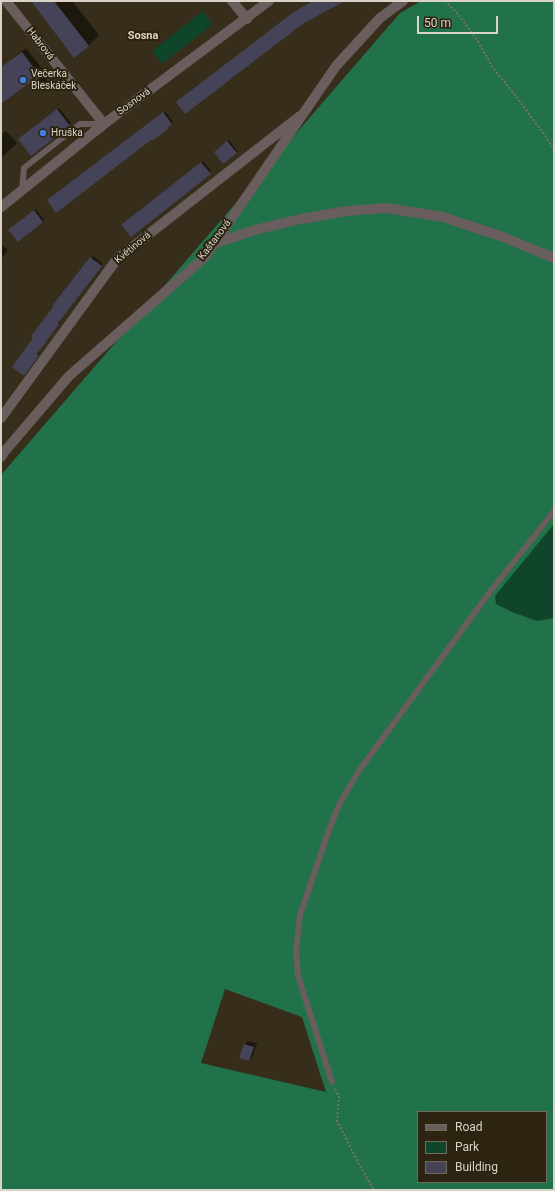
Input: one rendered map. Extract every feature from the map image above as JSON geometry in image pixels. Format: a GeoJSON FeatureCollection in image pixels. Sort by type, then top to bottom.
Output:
{"type":"FeatureCollection","features":[{"type":"Feature","properties":{"kind":"street","name":"Habrová"},"geometry":{"type":"LineString","coordinates":[[6,1],[104,124]]}},
{"type":"Feature","properties":{"kind":"street"},"geometry":{"type":"LineString","coordinates":[[232,1],[247,19]]}},
{"type":"Feature","properties":{"kind":"street","name":"Sosnová"},"geometry":{"type":"LineString","coordinates":[[1,207],[104,124],[247,19],[269,1]]}},
{"type":"Feature","properties":{"kind":"street","name":"Kaštanová"},"geometry":{"type":"LineString","coordinates":[[1,457],[69,376],[204,257],[336,66],[380,18],[403,1]]}},
{"type":"Feature","properties":{"kind":"street","name":"Květinová"},"geometry":{"type":"LineString","coordinates":[[1,418],[117,258],[303,114]]}},
{"type":"Feature","properties":{"kind":"street"},"geometry":{"type":"LineString","coordinates":[[213,244],[258,229],[301,219],[347,210],[386,208],[443,217],[503,237],[554,258]]}},
{"type":"Feature","properties":{"kind":"lane"},"geometry":{"type":"LineString","coordinates":[[22,190],[24,168],[80,124],[104,124]]}},
{"type":"Feature","properties":{"kind":"lane"},"geometry":{"type":"LineString","coordinates":[[332,1082],[298,976],[296,950],[300,915],[330,827],[340,804],[358,772],[489,593],[554,511]]}},
{"type":"Feature","properties":{"kind":"path"},"geometry":{"type":"LineString","coordinates":[[445,1],[458,14],[477,40],[493,68],[512,91],[554,150]]}},
{"type":"Feature","properties":{"kind":"path"},"geometry":{"type":"LineString","coordinates":[[332,1082],[338,1097],[337,1121],[374,1190]]}},
{"type":"Feature","properties":{"kind":"green space"},"geometry":{"type":"Polygon","coordinates":[[[421,1],[554,1],[554,524],[495,596],[496,604],[512,612],[537,621],[554,618],[554,1190],[1,1190],[1,475],[400,13],[421,1]],[[225,989],[201,1063],[326,1092],[302,1017],[225,989]]]}},
{"type":"Feature","properties":{"kind":"green space"},"geometry":{"type":"Polygon","coordinates":[[[203,11],[213,24],[162,64],[152,51],[203,11]]]}},
{"type":"Feature","properties":{"kind":"green space"},"geometry":{"type":"Polygon","coordinates":[[[554,524],[554,618],[537,621],[512,612],[496,604],[495,595],[554,524]]]}},
{"type":"Feature","properties":{"kind":"building"},"geometry":{"type":"Polygon","coordinates":[[[31,1],[54,1],[89,46],[74,58],[31,1]]]}},
{"type":"Feature","properties":{"kind":"building"},"geometry":{"type":"Polygon","coordinates":[[[313,1],[345,1],[304,23],[185,114],[176,102],[295,11],[313,1]]]}},
{"type":"Feature","properties":{"kind":"building"},"geometry":{"type":"Polygon","coordinates":[[[22,52],[39,75],[37,77],[44,87],[35,91],[29,83],[1,104],[1,67],[22,52]]]}},
{"type":"Feature","properties":{"kind":"building","name":"Hruška"},"geometry":{"type":"Polygon","coordinates":[[[57,109],[70,126],[31,156],[18,139],[57,109]]]}},
{"type":"Feature","properties":{"kind":"building"},"geometry":{"type":"Polygon","coordinates":[[[163,112],[172,124],[167,128],[168,129],[152,141],[151,140],[56,213],[47,200],[163,112]]]}},
{"type":"Feature","properties":{"kind":"building"},"geometry":{"type":"Polygon","coordinates":[[[227,141],[237,153],[223,164],[214,152],[227,141]]]}},
{"type":"Feature","properties":{"kind":"building"},"geometry":{"type":"Polygon","coordinates":[[[201,162],[211,174],[131,237],[121,225],[201,162]]]}},
{"type":"Feature","properties":{"kind":"building"},"geometry":{"type":"Polygon","coordinates":[[[34,210],[43,222],[18,242],[8,230],[34,210]]]}},
{"type":"Feature","properties":{"kind":"building"},"geometry":{"type":"Polygon","coordinates":[[[90,257],[102,266],[58,323],[59,324],[37,354],[39,355],[24,376],[12,367],[33,338],[31,336],[53,307],[52,306],[90,257]]]}},
{"type":"Feature","properties":{"kind":"building"},"geometry":{"type":"Polygon","coordinates":[[[244,1044],[254,1047],[249,1061],[239,1058],[244,1044]]]}},
{"type":"Feature","properties":{"kind":"place","name":"Večerka Bleskáček"},"geometry":{"type":"Point","coordinates":[23,80]}},
{"type":"Feature","properties":{"kind":"place","name":"Hruška"},"geometry":{"type":"Point","coordinates":[43,133]}},
{"type":"Feature","properties":{"kind":"district","name":"Sosna"},"geometry":{"type":"Point","coordinates":[143,36]}}]}
